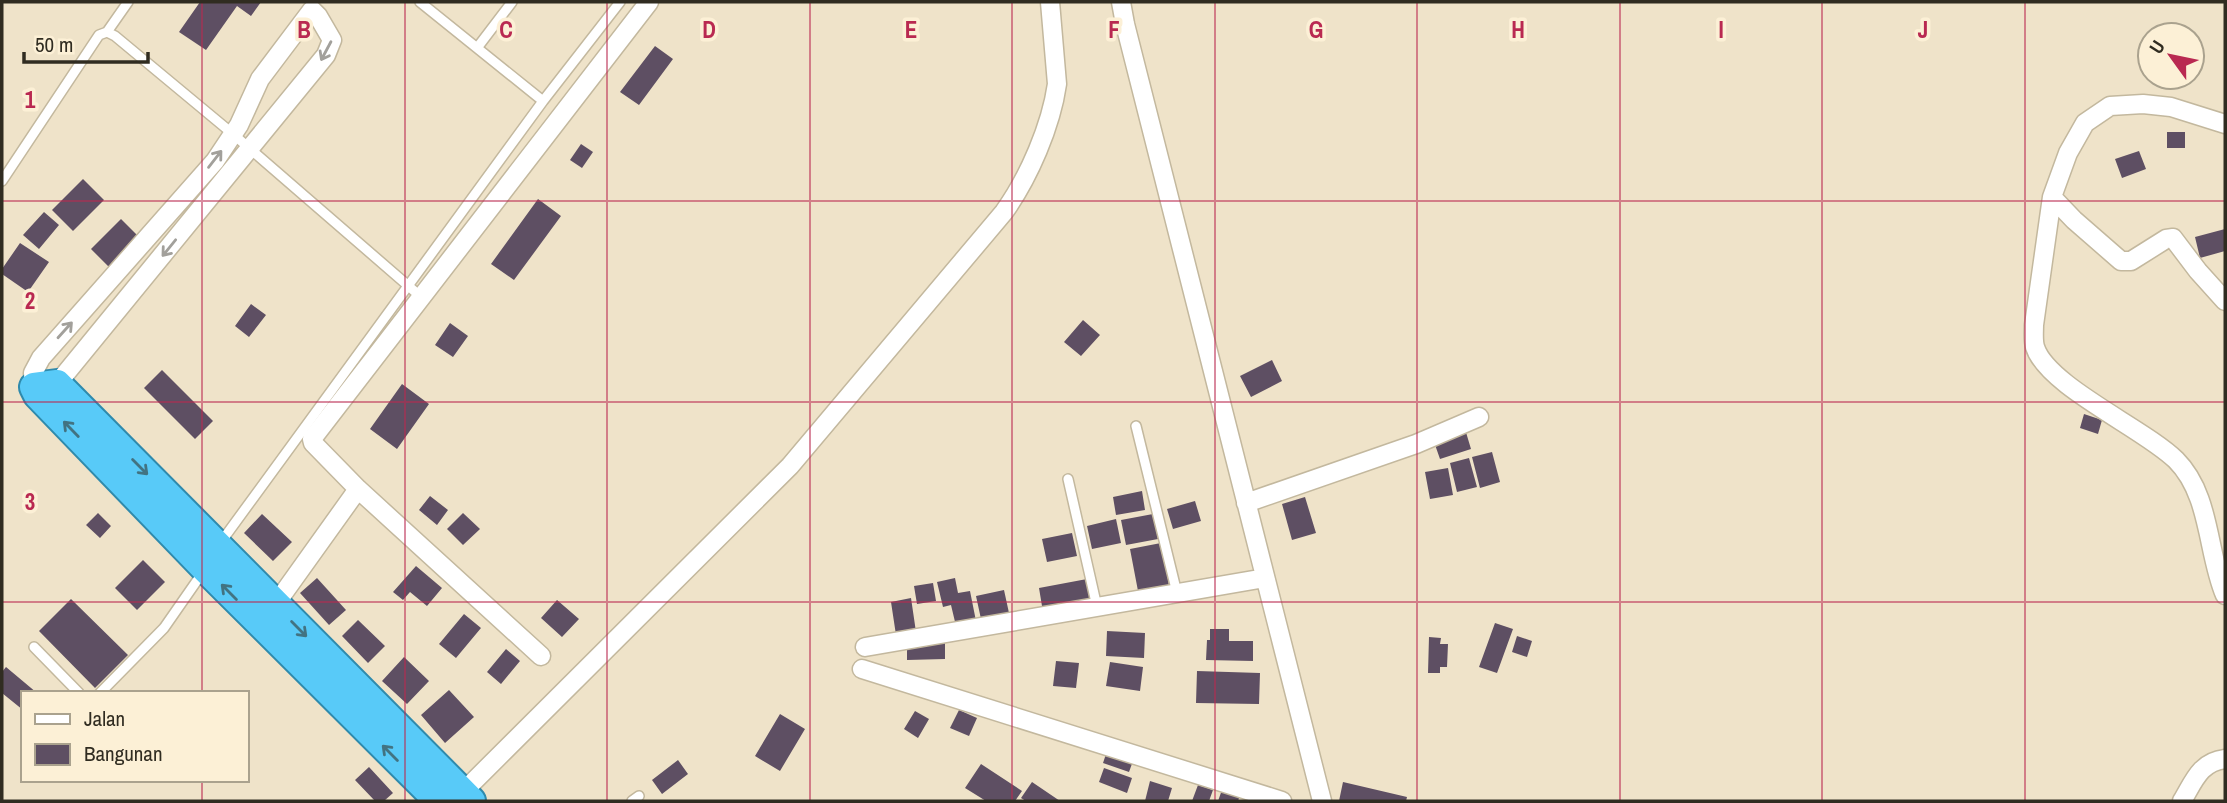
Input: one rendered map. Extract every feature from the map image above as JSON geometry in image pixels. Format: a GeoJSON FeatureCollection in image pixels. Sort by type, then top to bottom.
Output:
{"type":"FeatureCollection","features":[{"type":"Feature","properties":{"kind":"highway"},"geometry":{"type":"LineString","coordinates":[[45,386],[351,698],[457,798]]}},
{"type":"Feature","properties":{"kind":"highway"},"geometry":{"type":"LineString","coordinates":[[212,557],[275,605],[351,698]]}},
{"type":"Feature","properties":{"kind":"street"},"geometry":{"type":"LineString","coordinates":[[541,656],[358,489],[312,439],[413,291],[649,2]]}},
{"type":"Feature","properties":{"kind":"street"},"geometry":{"type":"LineString","coordinates":[[457,798],[790,466],[1015,198],[1032,166],[1055,96],[1057,84],[1050,2]]}},
{"type":"Feature","properties":{"kind":"street"},"geometry":{"type":"LineString","coordinates":[[1121,2],[1322,801]]}},
{"type":"Feature","properties":{"kind":"street"},"geometry":{"type":"LineString","coordinates":[[312,10],[332,40],[326,55],[251,149],[45,386],[33,373],[41,358],[215,160],[233,134],[260,79],[312,10]]}},
{"type":"Feature","properties":{"kind":"street"},"geometry":{"type":"LineString","coordinates":[[2225,124],[2171,107],[2143,104],[2110,106],[2085,123],[2068,153],[2052,197],[2034,325],[2035,346],[2044,362],[2072,388],[2176,460],[2189,477],[2207,523],[2225,595]]}},
{"type":"Feature","properties":{"kind":"street"},"geometry":{"type":"LineString","coordinates":[[2052,197],[2121,261],[2131,261],[2166,239],[2173,238],[2225,301]]}},
{"type":"Feature","properties":{"kind":"street"},"geometry":{"type":"LineString","coordinates":[[1246,503],[1416,444],[1479,417]]}},
{"type":"Feature","properties":{"kind":"street"},"geometry":{"type":"LineString","coordinates":[[275,605],[358,489]]}},
{"type":"Feature","properties":{"kind":"street"},"geometry":{"type":"LineString","coordinates":[[865,647],[1265,578]]}},
{"type":"Feature","properties":{"kind":"street"},"geometry":{"type":"LineString","coordinates":[[862,669],[1282,801]]}},
{"type":"Feature","properties":{"kind":"street"},"geometry":{"type":"LineString","coordinates":[[2182,801],[2202,769],[2212,761],[2225,759]]}},
{"type":"Feature","properties":{"kind":"lane"},"geometry":{"type":"LineString","coordinates":[[3,178],[99,35],[107,32],[128,2]]}},
{"type":"Feature","properties":{"kind":"lane"},"geometry":{"type":"LineString","coordinates":[[421,2],[543,101]]}},
{"type":"Feature","properties":{"kind":"lane"},"geometry":{"type":"LineString","coordinates":[[477,48],[512,2]]}},
{"type":"Feature","properties":{"kind":"lane"},"geometry":{"type":"LineString","coordinates":[[102,691],[164,628],[212,557],[413,291],[543,101],[620,2]]}},
{"type":"Feature","properties":{"kind":"lane"},"geometry":{"type":"LineString","coordinates":[[107,32],[251,149],[413,291]]}},
{"type":"Feature","properties":{"kind":"lane"},"geometry":{"type":"LineString","coordinates":[[1136,426],[1177,593]]}},
{"type":"Feature","properties":{"kind":"lane"},"geometry":{"type":"LineString","coordinates":[[1068,479],[1097,607]]}},
{"type":"Feature","properties":{"kind":"lane"},"geometry":{"type":"LineString","coordinates":[[34,647],[77,691]]}},
{"type":"Feature","properties":{"kind":"building"},"geometry":{"type":"Polygon","coordinates":[[[200,2],[261,2],[251,16],[237,6],[206,50],[179,32],[200,2]]]}},
{"type":"Feature","properties":{"kind":"building"},"geometry":{"type":"Polygon","coordinates":[[[655,46],[673,59],[639,105],[620,92],[655,46]]]}},
{"type":"Feature","properties":{"kind":"building"},"geometry":{"type":"Polygon","coordinates":[[[2167,132],[2185,132],[2185,148],[2167,148],[2167,132]]]}},
{"type":"Feature","properties":{"kind":"building"},"geometry":{"type":"Polygon","coordinates":[[[581,144],[593,152],[582,168],[570,160],[581,144]]]}},
{"type":"Feature","properties":{"kind":"building"},"geometry":{"type":"Polygon","coordinates":[[[2139,151],[2146,169],[2122,178],[2115,159],[2139,151]]]}},
{"type":"Feature","properties":{"kind":"building"},"geometry":{"type":"Polygon","coordinates":[[[83,179],[104,200],[73,231],[52,210],[83,179]]]}},
{"type":"Feature","properties":{"kind":"building"},"geometry":{"type":"Polygon","coordinates":[[[538,199],[561,216],[514,280],[491,264],[538,199]]]}},
{"type":"Feature","properties":{"kind":"building"},"geometry":{"type":"Polygon","coordinates":[[[44,212],[59,225],[39,249],[23,235],[44,212]]]}},
{"type":"Feature","properties":{"kind":"building"},"geometry":{"type":"Polygon","coordinates":[[[121,219],[141,239],[111,269],[91,249],[121,219]]]}},
{"type":"Feature","properties":{"kind":"building"},"geometry":{"type":"Polygon","coordinates":[[[2225,229],[2225,251],[2200,258],[2195,237],[2225,229]]]}},
{"type":"Feature","properties":{"kind":"building"},"geometry":{"type":"Polygon","coordinates":[[[20,243],[49,262],[28,292],[2,274],[2,269],[20,243]]]}},
{"type":"Feature","properties":{"kind":"building"},"geometry":{"type":"Polygon","coordinates":[[[251,304],[266,315],[249,337],[235,326],[251,304]]]}},
{"type":"Feature","properties":{"kind":"building"},"geometry":{"type":"Polygon","coordinates":[[[1083,320],[1100,335],[1081,356],[1064,342],[1083,320]]]}},
{"type":"Feature","properties":{"kind":"building"},"geometry":{"type":"Polygon","coordinates":[[[450,323],[468,336],[453,357],[435,345],[450,323]]]}},
{"type":"Feature","properties":{"kind":"building"},"geometry":{"type":"Polygon","coordinates":[[[1272,360],[1282,381],[1251,397],[1240,376],[1272,360]]]}},
{"type":"Feature","properties":{"kind":"building"},"geometry":{"type":"Polygon","coordinates":[[[162,370],[213,421],[195,439],[144,388],[162,370]]]}},
{"type":"Feature","properties":{"kind":"building"},"geometry":{"type":"Polygon","coordinates":[[[402,384],[429,404],[397,449],[370,429],[402,384]]]}},
{"type":"Feature","properties":{"kind":"building"},"geometry":{"type":"Polygon","coordinates":[[[2084,414],[2102,420],[2098,434],[2080,428],[2084,414]]]}},
{"type":"Feature","properties":{"kind":"building"},"geometry":{"type":"Polygon","coordinates":[[[1465,429],[1471,449],[1440,459],[1433,439],[1465,429]]]}},
{"type":"Feature","properties":{"kind":"building"},"geometry":{"type":"Polygon","coordinates":[[[1492,452],[1500,482],[1480,488],[1472,457],[1492,452]]]}},
{"type":"Feature","properties":{"kind":"building"},"geometry":{"type":"Polygon","coordinates":[[[1469,458],[1477,487],[1457,492],[1450,463],[1469,458]]]}},
{"type":"Feature","properties":{"kind":"building"},"geometry":{"type":"Polygon","coordinates":[[[1448,468],[1453,495],[1430,499],[1425,472],[1448,468]]]}},
{"type":"Feature","properties":{"kind":"building"},"geometry":{"type":"Polygon","coordinates":[[[1142,491],[1145,510],[1116,515],[1113,497],[1142,491]]]}},
{"type":"Feature","properties":{"kind":"building"},"geometry":{"type":"Polygon","coordinates":[[[430,496],[448,510],[437,525],[419,510],[430,496]]]}},
{"type":"Feature","properties":{"kind":"building"},"geometry":{"type":"Polygon","coordinates":[[[1305,497],[1316,533],[1292,540],[1282,504],[1305,497]]]}},
{"type":"Feature","properties":{"kind":"building"},"geometry":{"type":"Polygon","coordinates":[[[1195,501],[1201,521],[1173,529],[1167,509],[1195,501]]]}},
{"type":"Feature","properties":{"kind":"building"},"geometry":{"type":"Polygon","coordinates":[[[98,513],[111,526],[100,538],[86,525],[98,513]]]}},
{"type":"Feature","properties":{"kind":"building"},"geometry":{"type":"Polygon","coordinates":[[[463,513],[480,529],[463,545],[447,529],[463,513]]]}},
{"type":"Feature","properties":{"kind":"building"},"geometry":{"type":"Polygon","coordinates":[[[262,514],[292,542],[273,561],[244,533],[262,514]]]}},
{"type":"Feature","properties":{"kind":"building"},"geometry":{"type":"Polygon","coordinates":[[[1153,514],[1158,539],[1126,545],[1121,520],[1153,514]]]}},
{"type":"Feature","properties":{"kind":"building"},"geometry":{"type":"Polygon","coordinates":[[[1116,519],[1121,543],[1092,549],[1087,526],[1116,519]]]}},
{"type":"Feature","properties":{"kind":"building"},"geometry":{"type":"Polygon","coordinates":[[[1072,533],[1077,556],[1047,562],[1042,539],[1072,533]]]}},
{"type":"Feature","properties":{"kind":"building"},"geometry":{"type":"Polygon","coordinates":[[[1161,543],[1169,585],[1138,591],[1130,549],[1161,543]]]}},
{"type":"Feature","properties":{"kind":"building"},"geometry":{"type":"Polygon","coordinates":[[[143,560],[165,582],[137,610],[115,588],[143,560]]]}},
{"type":"Feature","properties":{"kind":"building"},"geometry":{"type":"Polygon","coordinates":[[[416,566],[442,588],[427,606],[410,592],[403,600],[393,592],[416,566]]]}},
{"type":"Feature","properties":{"kind":"building"},"geometry":{"type":"Polygon","coordinates":[[[317,578],[346,610],[329,625],[300,593],[317,578]]]}},
{"type":"Feature","properties":{"kind":"building"},"geometry":{"type":"Polygon","coordinates":[[[955,578],[958,593],[970,591],[976,621],[956,626],[951,605],[943,607],[937,582],[955,578]]]}},
{"type":"Feature","properties":{"kind":"building"},"geometry":{"type":"Polygon","coordinates":[[[1087,579],[1091,602],[1043,612],[1039,588],[1087,579]]]}},
{"type":"Feature","properties":{"kind":"building"},"geometry":{"type":"Polygon","coordinates":[[[933,583],[936,601],[917,604],[914,586],[933,583]]]}},
{"type":"Feature","properties":{"kind":"building"},"geometry":{"type":"Polygon","coordinates":[[[1004,590],[1009,613],[981,619],[976,596],[1004,590]]]}},
{"type":"Feature","properties":{"kind":"building"},"geometry":{"type":"Polygon","coordinates":[[[911,598],[916,632],[896,635],[891,602],[911,598]]]}},
{"type":"Feature","properties":{"kind":"building"},"geometry":{"type":"Polygon","coordinates":[[[71,599],[128,655],[95,688],[39,631],[71,599]]]}},
{"type":"Feature","properties":{"kind":"building"},"geometry":{"type":"Polygon","coordinates":[[[557,600],[579,619],[562,637],[541,618],[557,600]]]}},
{"type":"Feature","properties":{"kind":"building"},"geometry":{"type":"Polygon","coordinates":[[[464,614],[481,628],[456,658],[439,644],[464,614]]]}},
{"type":"Feature","properties":{"kind":"building"},"geometry":{"type":"Polygon","coordinates":[[[358,620],[385,646],[368,663],[342,636],[358,620]]]}},
{"type":"Feature","properties":{"kind":"building"},"geometry":{"type":"Polygon","coordinates":[[[1495,623],[1513,629],[1497,673],[1479,667],[1495,623]]]}},
{"type":"Feature","properties":{"kind":"building"},"geometry":{"type":"Polygon","coordinates":[[[1210,629],[1229,629],[1229,641],[1253,641],[1253,661],[1206,660],[1210,629]]]}},
{"type":"Feature","properties":{"kind":"building"},"geometry":{"type":"Polygon","coordinates":[[[1107,631],[1145,633],[1144,658],[1106,656],[1107,631]]]}},
{"type":"Feature","properties":{"kind":"building"},"geometry":{"type":"Polygon","coordinates":[[[1517,636],[1532,641],[1527,657],[1512,652],[1517,636]]]}},
{"type":"Feature","properties":{"kind":"building"},"geometry":{"type":"Polygon","coordinates":[[[1429,637],[1441,638],[1440,644],[1448,644],[1447,667],[1440,667],[1440,673],[1428,673],[1429,637]]]}},
{"type":"Feature","properties":{"kind":"building"},"geometry":{"type":"Polygon","coordinates":[[[945,643],[945,659],[907,660],[907,644],[945,643]]]}},
{"type":"Feature","properties":{"kind":"building"},"geometry":{"type":"Polygon","coordinates":[[[506,649],[520,661],[501,684],[487,672],[506,649]]]}},
{"type":"Feature","properties":{"kind":"building"},"geometry":{"type":"Polygon","coordinates":[[[404,657],[429,681],[407,704],[382,681],[404,657]]]}},
{"type":"Feature","properties":{"kind":"building"},"geometry":{"type":"Polygon","coordinates":[[[1056,661],[1079,663],[1076,688],[1053,686],[1056,661]]]}},
{"type":"Feature","properties":{"kind":"building"},"geometry":{"type":"Polygon","coordinates":[[[1110,662],[1143,667],[1140,691],[1106,686],[1110,662]]]}},
{"type":"Feature","properties":{"kind":"building"},"geometry":{"type":"Polygon","coordinates":[[[6,667],[35,691],[21,691],[21,708],[2,693],[2,672],[6,667]]]}},
{"type":"Feature","properties":{"kind":"building"},"geometry":{"type":"Polygon","coordinates":[[[1197,671],[1260,673],[1259,704],[1196,703],[1197,671]]]}},
{"type":"Feature","properties":{"kind":"building"},"geometry":{"type":"Polygon","coordinates":[[[449,690],[474,717],[445,743],[421,715],[449,690]]]}},
{"type":"Feature","properties":{"kind":"building"},"geometry":{"type":"Polygon","coordinates":[[[959,710],[977,718],[969,736],[950,728],[959,710]]]}},
{"type":"Feature","properties":{"kind":"building"},"geometry":{"type":"Polygon","coordinates":[[[915,711],[929,719],[918,738],[904,729],[915,711]]]}},
{"type":"Feature","properties":{"kind":"building"},"geometry":{"type":"Polygon","coordinates":[[[780,714],[805,729],[780,771],[755,756],[780,714]]]}},
{"type":"Feature","properties":{"kind":"building"},"geometry":{"type":"Polygon","coordinates":[[[1107,751],[1133,761],[1129,772],[1103,763],[1107,751]]]}},
{"type":"Feature","properties":{"kind":"building"},"geometry":{"type":"Polygon","coordinates":[[[678,760],[688,774],[662,794],[652,780],[678,760]]]}},
{"type":"Feature","properties":{"kind":"building"},"geometry":{"type":"Polygon","coordinates":[[[981,764],[1022,791],[1015,801],[986,801],[965,788],[981,764]]]}},
{"type":"Feature","properties":{"kind":"building"},"geometry":{"type":"Polygon","coordinates":[[[369,767],[393,793],[384,801],[375,801],[355,780],[369,767]]]}},
{"type":"Feature","properties":{"kind":"building"},"geometry":{"type":"Polygon","coordinates":[[[1104,768],[1132,778],[1127,793],[1099,782],[1104,768]]]}},
{"type":"Feature","properties":{"kind":"building"},"geometry":{"type":"Polygon","coordinates":[[[1150,781],[1172,788],[1168,801],[1145,801],[1150,781]]]}},
{"type":"Feature","properties":{"kind":"building"},"geometry":{"type":"Polygon","coordinates":[[[1032,782],[1060,801],[1026,801],[1021,798],[1032,782]]]}},
{"type":"Feature","properties":{"kind":"building"},"geometry":{"type":"Polygon","coordinates":[[[1343,782],[1407,797],[1406,801],[1339,801],[1343,782]]]}},
{"type":"Feature","properties":{"kind":"building"},"geometry":{"type":"Polygon","coordinates":[[[1198,785],[1213,790],[1209,801],[1192,801],[1198,785]]]}},
{"type":"Feature","properties":{"kind":"building"},"geometry":{"type":"Polygon","coordinates":[[[1223,787],[1241,793],[1238,801],[1218,801],[1223,787]]]}}]}
